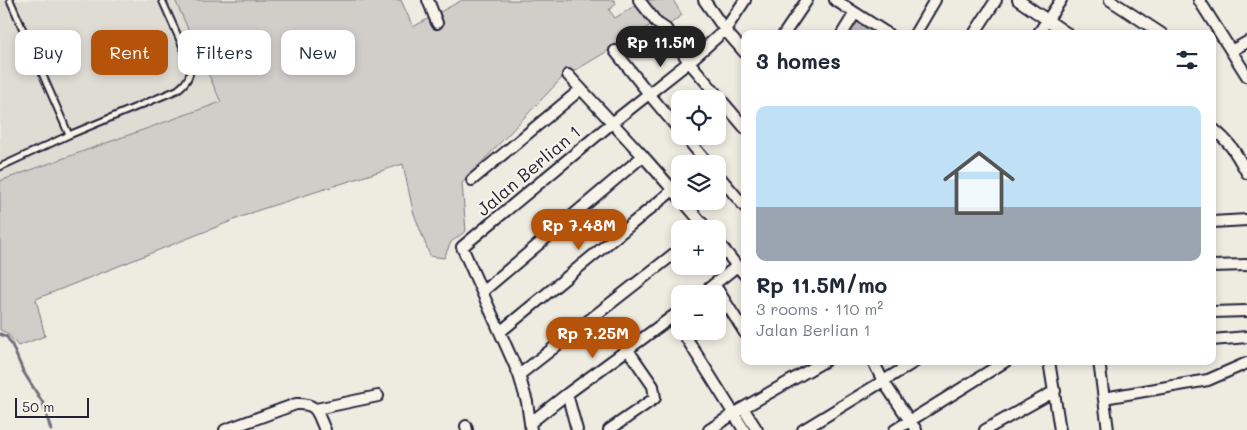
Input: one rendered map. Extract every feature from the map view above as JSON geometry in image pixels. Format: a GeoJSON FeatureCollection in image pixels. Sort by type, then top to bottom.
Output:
{"type":"FeatureCollection","features":[{"type":"Feature","properties":{"kind":"street"},"geometry":{"type":"LineString","coordinates":[[428,0],[437,23]]}},
{"type":"Feature","properties":{"kind":"street"},"geometry":{"type":"LineString","coordinates":[[639,0],[657,23],[666,30],[689,62],[741,123]]}},
{"type":"Feature","properties":{"kind":"street"},"geometry":{"type":"LineString","coordinates":[[704,0],[725,30],[741,48]]}},
{"type":"Feature","properties":{"kind":"street","name":"Jalan Berlian 1"},"geometry":{"type":"LineString","coordinates":[[531,427],[527,402],[519,375],[462,248],[612,123],[689,62],[725,30],[745,0]]}},
{"type":"Feature","properties":{"kind":"street"},"geometry":{"type":"LineString","coordinates":[[787,30],[807,0]]}},
{"type":"Feature","properties":{"kind":"street"},"geometry":{"type":"LineString","coordinates":[[835,0],[882,30]]}},
{"type":"Feature","properties":{"kind":"street"},"geometry":{"type":"LineString","coordinates":[[977,30],[996,0]]}},
{"type":"Feature","properties":{"kind":"street"},"geometry":{"type":"LineString","coordinates":[[1018,0],[1062,30]]}},
{"type":"Feature","properties":{"kind":"street"},"geometry":{"type":"LineString","coordinates":[[1041,30],[1061,0]]}},
{"type":"Feature","properties":{"kind":"street"},"geometry":{"type":"LineString","coordinates":[[1110,0],[1156,30]]}},
{"type":"Feature","properties":{"kind":"street"},"geometry":{"type":"LineString","coordinates":[[1198,0],[1247,76]]}},
{"type":"Feature","properties":{"kind":"street"},"geometry":{"type":"LineString","coordinates":[[917,30],[930,2]]}},
{"type":"Feature","properties":{"kind":"street"},"geometry":{"type":"LineString","coordinates":[[844,30],[855,13]]}},
{"type":"Feature","properties":{"kind":"street"},"geometry":{"type":"LineString","coordinates":[[1231,51],[1247,42]]}},
{"type":"Feature","properties":{"kind":"street"},"geometry":{"type":"LineString","coordinates":[[615,51],[671,120]]}},
{"type":"Feature","properties":{"kind":"street"},"geometry":{"type":"LineString","coordinates":[[568,75],[671,187]]}},
{"type":"Feature","properties":{"kind":"street"},"geometry":{"type":"LineString","coordinates":[[472,180],[581,89]]}},
{"type":"Feature","properties":{"kind":"street"},"geometry":{"type":"LineString","coordinates":[[1216,131],[1233,148],[1247,172]]}},
{"type":"Feature","properties":{"kind":"street"},"geometry":{"type":"LineString","coordinates":[[692,145],[701,155]]}},
{"type":"Feature","properties":{"kind":"street"},"geometry":{"type":"LineString","coordinates":[[482,292],[643,156]]}},
{"type":"Feature","properties":{"kind":"street"},"geometry":{"type":"LineString","coordinates":[[726,184],[741,202]]}},
{"type":"Feature","properties":{"kind":"street"},"geometry":{"type":"LineString","coordinates":[[500,332],[671,199]]}},
{"type":"Feature","properties":{"kind":"street"},"geometry":{"type":"LineString","coordinates":[[691,210],[699,220]]}},
{"type":"Feature","properties":{"kind":"street"},"geometry":{"type":"LineString","coordinates":[[1216,222],[1247,220]]}},
{"type":"Feature","properties":{"kind":"street"},"geometry":{"type":"LineString","coordinates":[[726,252],[741,270]]}},
{"type":"Feature","properties":{"kind":"street"},"geometry":{"type":"LineString","coordinates":[[519,375],[671,256]]}},
{"type":"Feature","properties":{"kind":"street"},"geometry":{"type":"LineString","coordinates":[[1216,266],[1247,265]]}},
{"type":"Feature","properties":{"kind":"street"},"geometry":{"type":"LineString","coordinates":[[737,266],[714,284],[741,327]]}},
{"type":"Feature","properties":{"kind":"street"},"geometry":{"type":"LineString","coordinates":[[1216,312],[1247,311]]}},
{"type":"Feature","properties":{"kind":"street"},"geometry":{"type":"LineString","coordinates":[[531,427],[567,394],[671,318]]}},
{"type":"Feature","properties":{"kind":"street"},"geometry":{"type":"LineString","coordinates":[[1216,340],[1247,336]]}},
{"type":"Feature","properties":{"kind":"street"},"geometry":{"type":"LineString","coordinates":[[688,340],[739,411],[757,430]]}},
{"type":"Feature","properties":{"kind":"street"},"geometry":{"type":"LineString","coordinates":[[609,430],[654,398],[653,386],[628,350]]}},
{"type":"Feature","properties":{"kind":"street"},"geometry":{"type":"LineString","coordinates":[[1104,398],[1208,380],[1247,363]]}},
{"type":"Feature","properties":{"kind":"street"},"geometry":{"type":"LineString","coordinates":[[709,430],[818,365]]}},
{"type":"Feature","properties":{"kind":"street"},"geometry":{"type":"LineString","coordinates":[[875,365],[883,381],[913,426]]}},
{"type":"Feature","properties":{"kind":"street"},"geometry":{"type":"LineString","coordinates":[[803,430],[909,365]]}},
{"type":"Feature","properties":{"kind":"street"},"geometry":{"type":"LineString","coordinates":[[894,430],[913,426],[1000,365]]}},
{"type":"Feature","properties":{"kind":"street"},"geometry":{"type":"LineString","coordinates":[[1050,365],[1060,430]]}},
{"type":"Feature","properties":{"kind":"street"},"geometry":{"type":"LineString","coordinates":[[1100,365],[1108,430]]}},
{"type":"Feature","properties":{"kind":"street"},"geometry":{"type":"LineString","coordinates":[[985,430],[1055,391]]}},
{"type":"Feature","properties":{"kind":"street"},"geometry":{"type":"LineString","coordinates":[[567,394],[577,430]]}},
{"type":"Feature","properties":{"kind":"street"},"geometry":{"type":"LineString","coordinates":[[316,409],[378,396]]}},
{"type":"Feature","properties":{"kind":"street"},"geometry":{"type":"LineString","coordinates":[[225,430],[296,404],[307,404],[316,409],[325,430]]}},
{"type":"Feature","properties":{"kind":"street"},"geometry":{"type":"LineString","coordinates":[[739,411],[744,430]]}},
{"type":"Feature","properties":{"kind":"lane"},"geometry":{"type":"LineString","coordinates":[[10,0],[69,135]]}},
{"type":"Feature","properties":{"kind":"lane"},"geometry":{"type":"LineString","coordinates":[[0,167],[69,135],[177,90],[184,84],[191,70],[190,63],[162,0]]}},
{"type":"Feature","properties":{"kind":"shaded area"},"geometry":{"type":"Polygon","coordinates":[[[0,0],[175,0],[189,30],[178,30],[178,75],[209,75],[221,102],[0,181],[0,0]]]}},
{"type":"Feature","properties":{"kind":"shaded area"},"geometry":{"type":"Polygon","coordinates":[[[175,0],[401,0],[413,27],[462,0],[614,0],[616,4],[609,10],[615,18],[636,5],[651,25],[561,79],[462,183],[466,231],[451,242],[444,258],[430,256],[413,211],[403,164],[259,210],[36,299],[45,336],[18,346],[7,333],[0,330],[0,181],[221,102],[209,75],[271,75],[271,30],[189,30],[175,0]]]}},
{"type":"Feature","properties":{"kind":"shaded area"},"geometry":{"type":"Polygon","coordinates":[[[643,0],[673,0],[682,15],[670,24],[659,20],[643,0]]]}},
{"type":"Feature","properties":{"kind":"building"},"geometry":{"type":"Polygon","coordinates":[[[856,19],[873,30],[849,30],[856,19]]]}},
{"type":"Feature","properties":{"kind":"waterway"},"geometry":{"type":"LineString","coordinates":[[0,334],[7,337],[12,345],[23,371],[43,403],[51,430]]}}]}
